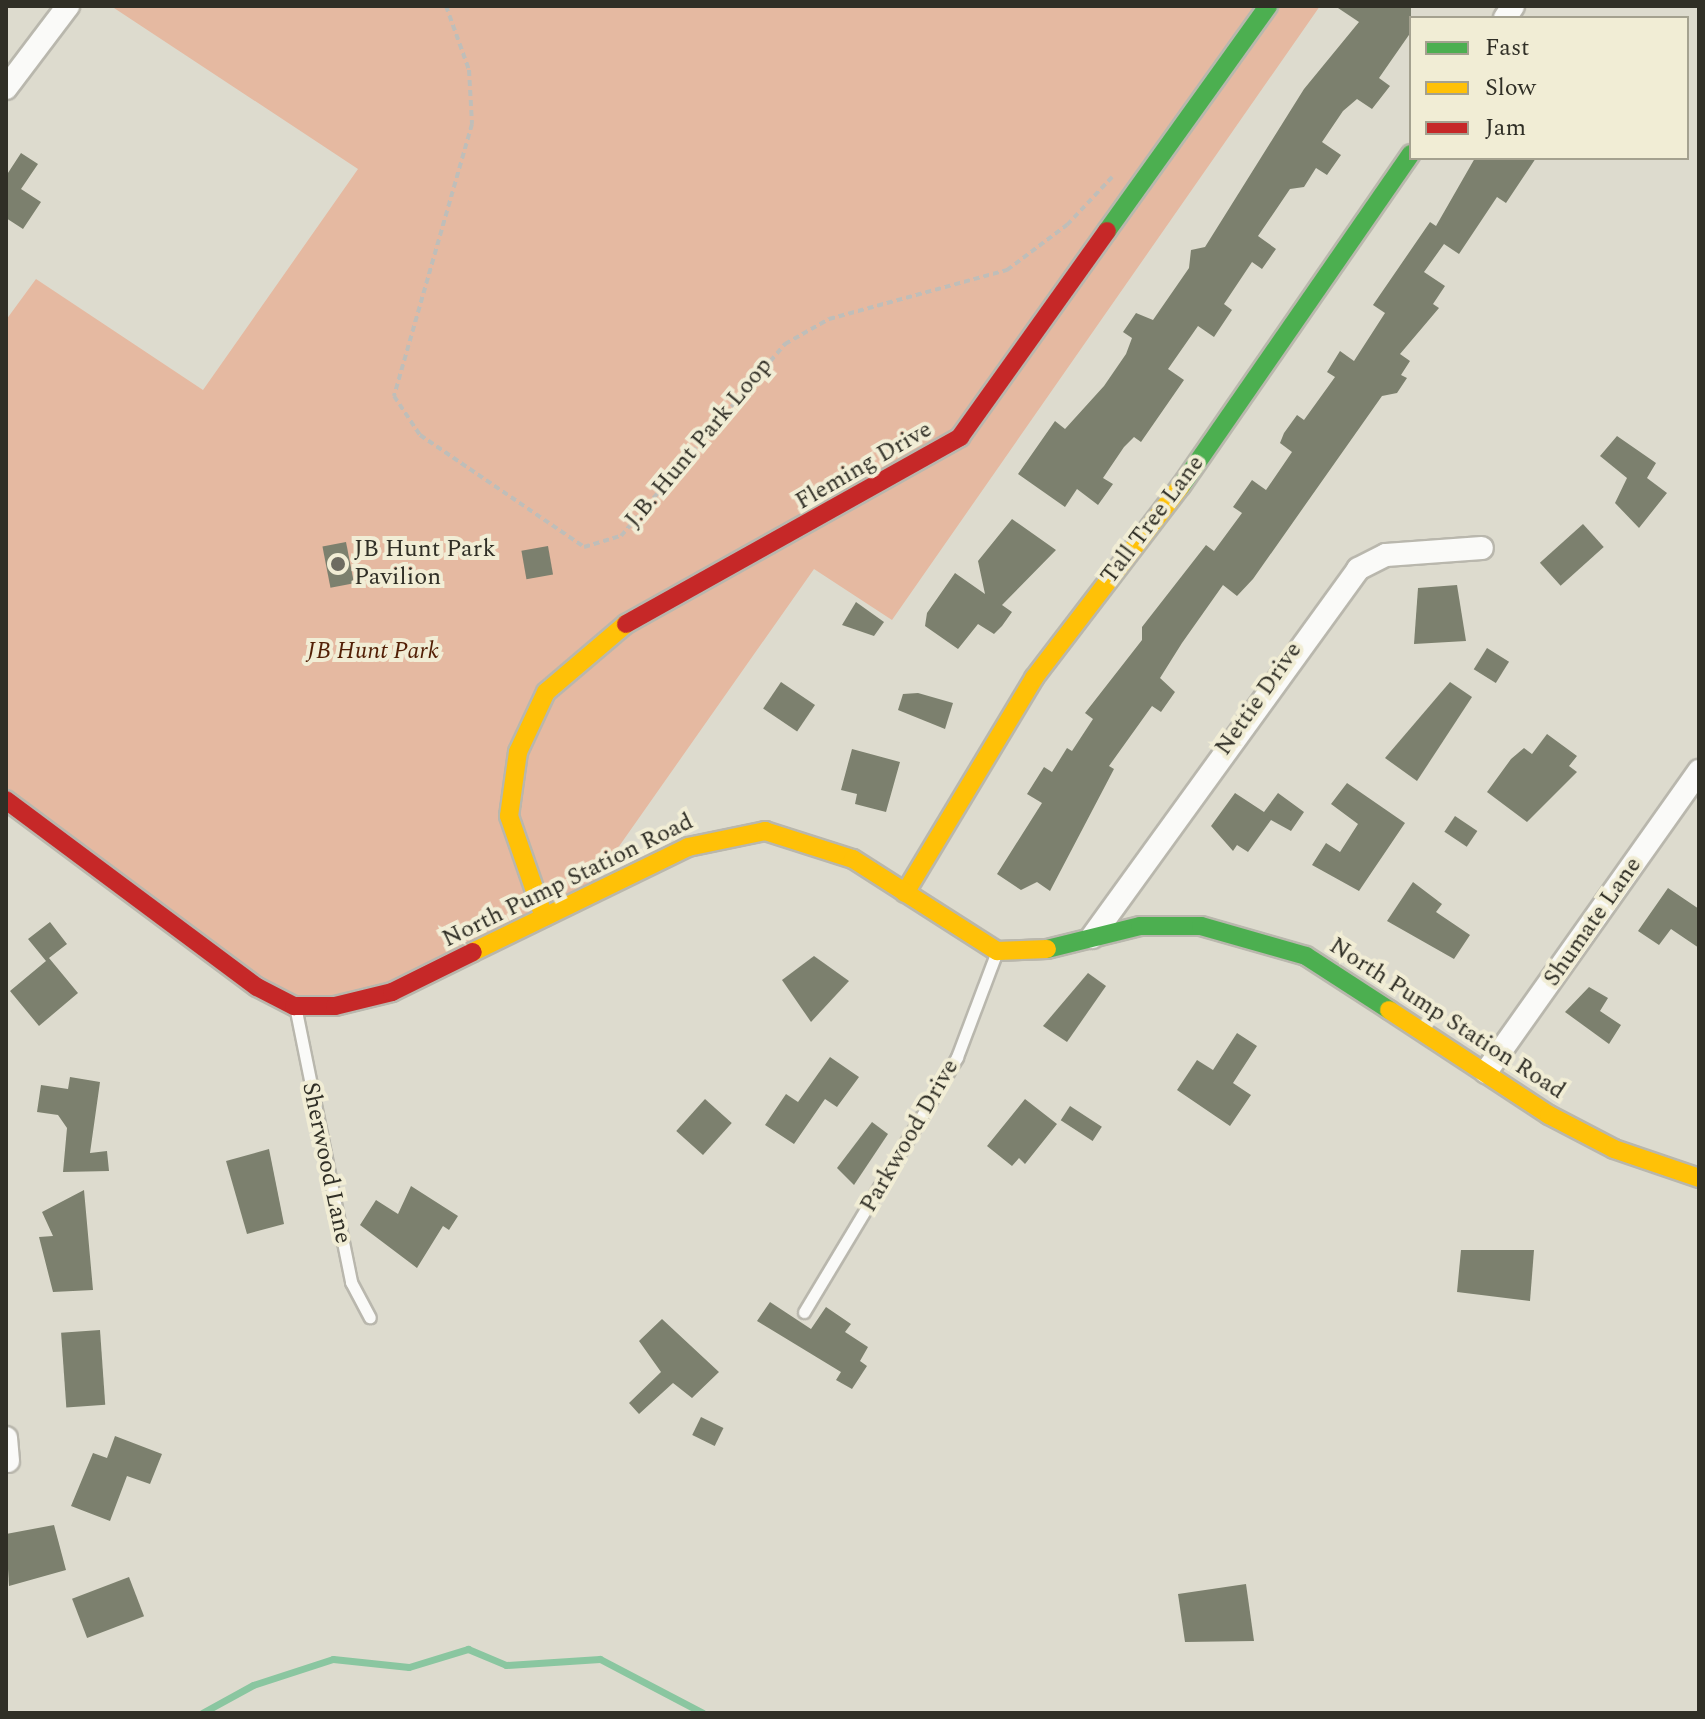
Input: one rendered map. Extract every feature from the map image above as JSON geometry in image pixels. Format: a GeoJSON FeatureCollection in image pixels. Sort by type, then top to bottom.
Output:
{"type":"FeatureCollection","features":[{"type":"Feature","properties":{"kind":"street"},"geometry":{"type":"LineString","coordinates":[[6,88],[68,6]]}},
{"type":"Feature","properties":{"kind":"street","name":"Fleming Drive"},"geometry":{"type":"LineString","coordinates":[[544,917],[509,816],[518,752],[546,692],[588,649],[629,622],[960,437],[1268,6]]}},
{"type":"Feature","properties":{"kind":"street","name":"Tall Tree Lane"},"geometry":{"type":"LineString","coordinates":[[905,893],[1034,678],[1152,527],[1409,157]]}},
{"type":"Feature","properties":{"kind":"street","name":"Nettie Drive"},"geometry":{"type":"LineString","coordinates":[[1092,937],[1358,569],[1386,555],[1482,548]]}},
{"type":"Feature","properties":{"kind":"street","name":"Shumate Lane"},"geometry":{"type":"LineString","coordinates":[[1486,1072],[1699,771]]}},
{"type":"Feature","properties":{"kind":"street","name":"North Pump Station Road"},"geometry":{"type":"LineString","coordinates":[[6,800],[257,987],[294,1006],[335,1006],[392,992],[688,847],[765,831],[811,840],[905,893],[997,951],[1040,951],[1092,937],[1155,926],[1259,939],[1358,985],[1486,1072],[1614,1149],[1699,1178]]}},
{"type":"Feature","properties":{"kind":"street"},"geometry":{"type":"LineString","coordinates":[[6,1438],[8,1461]]}},
{"type":"Feature","properties":{"kind":"lane","name":"Parkwood Drive"},"geometry":{"type":"LineString","coordinates":[[804,1312],[957,1057],[997,951]]}},
{"type":"Feature","properties":{"kind":"lane","name":"Sherwood Lane"},"geometry":{"type":"LineString","coordinates":[[294,1006],[351,1282],[370,1317]]}},
{"type":"Feature","properties":{"kind":"path","name":"J.B. Hunt Park Loop"},"geometry":{"type":"LineString","coordinates":[[446,6],[469,70],[472,124],[394,396],[420,435],[584,547],[621,536],[785,344],[829,319],[1007,270],[1067,225],[1122,166]]}},
{"type":"Feature","properties":{"kind":"path"},"geometry":{"type":"LineString","coordinates":[[384,1713],[478,1713]]}},
{"type":"Feature","properties":{"kind":"green space","name":"JB Hunt Park"},"geometry":{"type":"Polygon","coordinates":[[[111,6],[1320,6],[892,620],[814,569],[582,899],[392,992],[294,1006],[6,800],[6,320],[36,279],[203,390],[358,169],[111,6]]]}},
{"type":"Feature","properties":{"kind":"building"},"geometry":{"type":"Polygon","coordinates":[[[1335,6],[1411,6],[1409,35],[1379,78],[1390,86],[1372,109],[1357,99],[1343,111],[1322,142],[1341,155],[1327,175],[1316,168],[1304,187],[1290,189],[1258,236],[1276,249],[1262,269],[1252,262],[1224,304],[1232,310],[1214,337],[1198,326],[1168,369],[1184,380],[1141,442],[1134,437],[1124,447],[1103,478],[1113,484],[1098,505],[1077,489],[1065,507],[1018,474],[1055,421],[1065,429],[1104,386],[1126,354],[1132,338],[1123,332],[1136,313],[1153,320],[1189,268],[1191,250],[1205,247],[1304,89],[1359,22],[1335,6]]]}},
{"type":"Feature","properties":{"kind":"building"},"geometry":{"type":"Polygon","coordinates":[[[21,153],[38,164],[21,189],[41,202],[23,229],[6,218],[6,176],[21,153]]]}},
{"type":"Feature","properties":{"kind":"building"},"geometry":{"type":"Polygon","coordinates":[[[1474,160],[1535,160],[1506,203],[1497,197],[1459,254],[1444,244],[1424,272],[1445,286],[1433,304],[1439,308],[1400,354],[1410,361],[1401,375],[1407,378],[1397,393],[1382,396],[1253,579],[1237,596],[1223,585],[1182,643],[1160,678],[1175,692],[1161,712],[1152,706],[1109,766],[1114,769],[1050,891],[1037,882],[1021,890],[997,874],[1042,803],[1027,794],[1044,767],[1052,772],[1067,748],[1072,751],[1093,719],[1085,713],[1142,640],[1142,627],[1206,545],[1214,551],[1242,513],[1233,507],[1252,480],[1266,490],[1292,452],[1280,443],[1284,433],[1297,415],[1304,420],[1335,377],[1327,372],[1340,351],[1354,361],[1385,313],[1373,305],[1430,222],[1436,226],[1474,160]]]}},
{"type":"Feature","properties":{"kind":"building"},"geometry":{"type":"Polygon","coordinates":[[[1617,436],[1656,463],[1647,478],[1667,493],[1639,528],[1615,503],[1627,478],[1600,456],[1617,436]]]}},
{"type":"Feature","properties":{"kind":"building"},"geometry":{"type":"Polygon","coordinates":[[[1012,519],[1056,550],[1002,605],[1012,612],[1002,626],[994,634],[978,624],[958,649],[925,626],[927,613],[955,573],[985,594],[978,561],[1012,519]]]}},
{"type":"Feature","properties":{"kind":"building"},"geometry":{"type":"Polygon","coordinates":[[[1583,524],[1604,547],[1561,586],[1540,563],[1583,524]]]}},
{"type":"Feature","properties":{"kind":"building","name":"JB Hunt Park Pavilion"},"geometry":{"type":"Polygon","coordinates":[[[346,542],[354,583],[330,588],[322,547],[346,542]]]}},
{"type":"Feature","properties":{"kind":"building"},"geometry":{"type":"Polygon","coordinates":[[[548,546],[553,575],[526,579],[521,551],[548,546]]]}},
{"type":"Feature","properties":{"kind":"building"},"geometry":{"type":"Polygon","coordinates":[[[1457,585],[1466,641],[1414,644],[1418,588],[1457,585]]]}},
{"type":"Feature","properties":{"kind":"building"},"geometry":{"type":"Polygon","coordinates":[[[856,602],[884,622],[874,636],[842,625],[856,602]]]}},
{"type":"Feature","properties":{"kind":"building"},"geometry":{"type":"Polygon","coordinates":[[[1487,648],[1509,662],[1496,683],[1474,669],[1487,648]]]}},
{"type":"Feature","properties":{"kind":"building"},"geometry":{"type":"Polygon","coordinates":[[[781,682],[815,705],[797,731],[763,709],[781,682]]]}},
{"type":"Feature","properties":{"kind":"building"},"geometry":{"type":"Polygon","coordinates":[[[1450,682],[1472,697],[1417,781],[1385,758],[1450,682]]]}},
{"type":"Feature","properties":{"kind":"building"},"geometry":{"type":"Polygon","coordinates":[[[918,693],[953,703],[945,729],[898,710],[903,694],[918,693]]]}},
{"type":"Feature","properties":{"kind":"building"},"geometry":{"type":"Polygon","coordinates":[[[1547,734],[1577,756],[1569,766],[1577,772],[1527,822],[1487,792],[1511,759],[1524,748],[1532,754],[1547,734]]]}},
{"type":"Feature","properties":{"kind":"building"},"geometry":{"type":"Polygon","coordinates":[[[852,749],[900,762],[886,812],[855,804],[857,794],[841,790],[852,749]]]}},
{"type":"Feature","properties":{"kind":"building"},"geometry":{"type":"Polygon","coordinates":[[[1347,783],[1405,823],[1359,891],[1312,865],[1326,843],[1340,852],[1358,824],[1331,804],[1347,783]]]}},
{"type":"Feature","properties":{"kind":"building"},"geometry":{"type":"Polygon","coordinates":[[[1235,793],[1264,812],[1278,793],[1304,812],[1291,831],[1271,820],[1248,852],[1237,845],[1233,851],[1211,826],[1235,793]]]}},
{"type":"Feature","properties":{"kind":"building"},"geometry":{"type":"Polygon","coordinates":[[[1455,816],[1477,831],[1467,847],[1444,832],[1455,816]]]}},
{"type":"Feature","properties":{"kind":"building"},"geometry":{"type":"Polygon","coordinates":[[[1413,882],[1442,904],[1436,912],[1470,935],[1454,959],[1387,921],[1413,882]]]}},
{"type":"Feature","properties":{"kind":"building"},"geometry":{"type":"Polygon","coordinates":[[[1668,888],[1699,909],[1699,948],[1671,929],[1659,945],[1638,931],[1668,888]]]}},
{"type":"Feature","properties":{"kind":"building"},"geometry":{"type":"Polygon","coordinates":[[[50,922],[67,944],[49,958],[78,993],[39,1026],[10,991],[46,961],[28,939],[50,922]]]}},
{"type":"Feature","properties":{"kind":"building"},"geometry":{"type":"Polygon","coordinates":[[[814,956],[849,981],[811,1022],[782,980],[814,956]]]}},
{"type":"Feature","properties":{"kind":"building"},"geometry":{"type":"Polygon","coordinates":[[[1088,973],[1106,986],[1067,1042],[1043,1026],[1088,973]]]}},
{"type":"Feature","properties":{"kind":"building"},"geometry":{"type":"Polygon","coordinates":[[[1589,987],[1608,998],[1600,1011],[1621,1025],[1609,1044],[1565,1012],[1589,987]]]}},
{"type":"Feature","properties":{"kind":"building"},"geometry":{"type":"Polygon","coordinates":[[[1237,1033],[1257,1046],[1233,1083],[1251,1095],[1230,1126],[1177,1090],[1197,1060],[1213,1070],[1237,1033]]]}},
{"type":"Feature","properties":{"kind":"building"},"geometry":{"type":"Polygon","coordinates":[[[830,1057],[859,1077],[837,1107],[825,1099],[794,1144],[765,1125],[786,1094],[798,1102],[830,1057]]]}},
{"type":"Feature","properties":{"kind":"building"},"geometry":{"type":"Polygon","coordinates":[[[70,1077],[100,1082],[90,1153],[107,1151],[109,1171],[63,1172],[67,1128],[58,1115],[37,1112],[41,1085],[68,1089],[70,1077]]]}},
{"type":"Feature","properties":{"kind":"building"},"geometry":{"type":"Polygon","coordinates":[[[705,1099],[732,1123],[703,1155],[676,1131],[705,1099]]]}},
{"type":"Feature","properties":{"kind":"building"},"geometry":{"type":"Polygon","coordinates":[[[1025,1099],[1057,1124],[1025,1164],[1019,1158],[1012,1166],[987,1146],[1025,1099]]]}},
{"type":"Feature","properties":{"kind":"building"},"geometry":{"type":"Polygon","coordinates":[[[1070,1106],[1102,1127],[1093,1141],[1061,1120],[1070,1106]]]}},
{"type":"Feature","properties":{"kind":"building"},"geometry":{"type":"Polygon","coordinates":[[[872,1122],[888,1134],[854,1185],[837,1168],[872,1122]]]}},
{"type":"Feature","properties":{"kind":"building"},"geometry":{"type":"Polygon","coordinates":[[[269,1149],[284,1224],[247,1234],[226,1161],[269,1149]]]}},
{"type":"Feature","properties":{"kind":"building"},"geometry":{"type":"Polygon","coordinates":[[[411,1186],[458,1216],[449,1230],[443,1226],[417,1268],[360,1225],[376,1200],[398,1214],[411,1186]]]}},
{"type":"Feature","properties":{"kind":"building"},"geometry":{"type":"Polygon","coordinates":[[[84,1190],[93,1290],[53,1292],[39,1237],[53,1236],[42,1212],[84,1190]]]}},
{"type":"Feature","properties":{"kind":"building"},"geometry":{"type":"Polygon","coordinates":[[[1461,1250],[1534,1250],[1530,1301],[1457,1292],[1461,1250]]]}},
{"type":"Feature","properties":{"kind":"building"},"geometry":{"type":"Polygon","coordinates":[[[770,1302],[811,1329],[826,1307],[851,1324],[845,1332],[868,1347],[860,1361],[867,1366],[852,1389],[836,1380],[841,1372],[757,1321],[770,1302]]]}},
{"type":"Feature","properties":{"kind":"building"},"geometry":{"type":"Polygon","coordinates":[[[662,1319],[719,1372],[692,1398],[673,1383],[639,1414],[629,1403],[661,1372],[639,1341],[662,1319]]]}},
{"type":"Feature","properties":{"kind":"building"},"geometry":{"type":"Polygon","coordinates":[[[100,1330],[105,1405],[66,1408],[61,1333],[100,1330]]]}},
{"type":"Feature","properties":{"kind":"building"},"geometry":{"type":"Polygon","coordinates":[[[701,1417],[723,1428],[715,1446],[692,1435],[701,1417]]]}},
{"type":"Feature","properties":{"kind":"building"},"geometry":{"type":"Polygon","coordinates":[[[115,1436],[162,1454],[150,1484],[127,1476],[110,1521],[71,1506],[93,1453],[107,1458],[115,1436]]]}},
{"type":"Feature","properties":{"kind":"building"},"geometry":{"type":"Polygon","coordinates":[[[54,1525],[66,1570],[9,1586],[6,1534],[54,1525]]]}},
{"type":"Feature","properties":{"kind":"building"},"geometry":{"type":"Polygon","coordinates":[[[129,1577],[144,1616],[87,1638],[72,1599],[129,1577]]]}},
{"type":"Feature","properties":{"kind":"building"},"geometry":{"type":"Polygon","coordinates":[[[1246,1584],[1254,1641],[1185,1642],[1178,1594],[1246,1584]]]}},
{"type":"Feature","properties":{"kind":"waterway"},"geometry":{"type":"LineString","coordinates":[[202,1713],[253,1685],[333,1659],[409,1667],[468,1649],[506,1665],[600,1659],[703,1713]]}},
{"type":"Feature","properties":{"kind":"traffic: fast"},"geometry":{"type":"LineString","coordinates":[[1107,231],[1268,6]]}},
{"type":"Feature","properties":{"kind":"traffic: fast"},"geometry":{"type":"LineString","coordinates":[[1181,486],[1409,157]]}},
{"type":"Feature","properties":{"kind":"traffic: fast"},"geometry":{"type":"LineString","coordinates":[[1047,949],[1140,926],[1201,926],[1306,956],[1389,1010]]}},
{"type":"Feature","properties":{"kind":"traffic: slow"},"geometry":{"type":"LineString","coordinates":[[905,893],[1034,678],[1181,486]]}},
{"type":"Feature","properties":{"kind":"traffic: slow"},"geometry":{"type":"LineString","coordinates":[[544,917],[509,816],[518,752],[546,692],[626,624]]}},
{"type":"Feature","properties":{"kind":"traffic: slow"},"geometry":{"type":"LineString","coordinates":[[473,952],[688,847],[765,831],[853,859],[997,951],[1047,949]]}},
{"type":"Feature","properties":{"kind":"traffic: slow"},"geometry":{"type":"LineString","coordinates":[[1389,1010],[1549,1115],[1614,1149],[1699,1178]]}},
{"type":"Feature","properties":{"kind":"traffic: jam"},"geometry":{"type":"LineString","coordinates":[[626,624],[960,437],[1107,231]]}},
{"type":"Feature","properties":{"kind":"traffic: jam"},"geometry":{"type":"LineString","coordinates":[[6,800],[257,987],[294,1006],[335,1006],[392,992],[473,952]]}},
{"type":"Feature","properties":{"kind":"place","name":"JB Hunt Park Pavilion"},"geometry":{"type":"Point","coordinates":[338,564]}}]}
